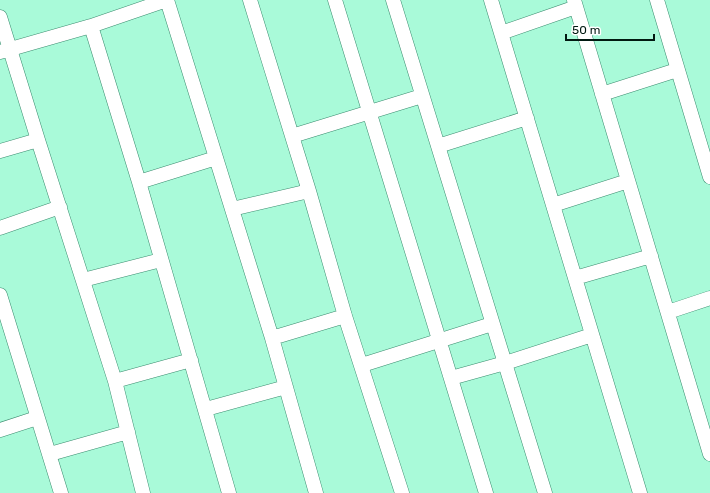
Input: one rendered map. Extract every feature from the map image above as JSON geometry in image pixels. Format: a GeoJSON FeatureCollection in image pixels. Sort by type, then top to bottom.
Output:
{"type":"FeatureCollection","features":[{"type":"Feature","properties":{"kind":"street"},"geometry":{"type":"LineString","coordinates":[[5,50],[91,26],[167,0],[272,338],[316,493]]}},
{"type":"Feature","properties":{"kind":"street"},"geometry":{"type":"LineString","coordinates":[[250,0],[309,191],[345,316],[402,493]]}},
{"type":"Feature","properties":{"kind":"street"},"geometry":{"type":"LineString","coordinates":[[335,0],[486,493]]}},
{"type":"Feature","properties":{"kind":"street"},"geometry":{"type":"LineString","coordinates":[[393,0],[545,493]]}},
{"type":"Feature","properties":{"kind":"street"},"geometry":{"type":"LineString","coordinates":[[491,0],[640,493]]}},
{"type":"Feature","properties":{"kind":"street"},"geometry":{"type":"LineString","coordinates":[[657,0],[677,70],[708,167]]}},
{"type":"Feature","properties":{"kind":"street"},"geometry":{"type":"LineString","coordinates":[[501,33],[575,3],[710,454]]}},
{"type":"Feature","properties":{"kind":"street"},"geometry":{"type":"LineString","coordinates":[[0,16],[5,50],[38,140],[115,381],[143,493]]}},
{"type":"Feature","properties":{"kind":"street"},"geometry":{"type":"LineString","coordinates":[[91,26],[139,182],[206,409],[229,493]]}},
{"type":"Feature","properties":{"kind":"street"},"geometry":{"type":"LineString","coordinates":[[602,94],[677,70]]}},
{"type":"Feature","properties":{"kind":"street"},"geometry":{"type":"LineString","coordinates":[[292,136],[422,96]]}},
{"type":"Feature","properties":{"kind":"street"},"geometry":{"type":"LineString","coordinates":[[438,146],[527,118]]}},
{"type":"Feature","properties":{"kind":"street"},"geometry":{"type":"LineString","coordinates":[[0,151],[38,140]]}},
{"type":"Feature","properties":{"kind":"street"},"geometry":{"type":"LineString","coordinates":[[139,182],[216,158]]}},
{"type":"Feature","properties":{"kind":"street"},"geometry":{"type":"LineString","coordinates":[[553,205],[628,181]]}},
{"type":"Feature","properties":{"kind":"street"},"geometry":{"type":"LineString","coordinates":[[232,210],[309,191]]}},
{"type":"Feature","properties":{"kind":"street"},"geometry":{"type":"LineString","coordinates":[[0,228],[60,207]]}},
{"type":"Feature","properties":{"kind":"street"},"geometry":{"type":"LineString","coordinates":[[575,278],[651,256]]}},
{"type":"Feature","properties":{"kind":"street"},"geometry":{"type":"LineString","coordinates":[[83,280],[161,260]]}},
{"type":"Feature","properties":{"kind":"street"},"geometry":{"type":"LineString","coordinates":[[668,312],[710,298]]}},
{"type":"Feature","properties":{"kind":"street"},"geometry":{"type":"LineString","coordinates":[[1,300],[61,493]]}},
{"type":"Feature","properties":{"kind":"street"},"geometry":{"type":"LineString","coordinates":[[272,338],[345,316]]}},
{"type":"Feature","properties":{"kind":"street"},"geometry":{"type":"LineString","coordinates":[[362,365],[492,324]]}},
{"type":"Feature","properties":{"kind":"street"},"geometry":{"type":"LineString","coordinates":[[451,378],[505,363],[592,335]]}},
{"type":"Feature","properties":{"kind":"street"},"geometry":{"type":"LineString","coordinates":[[115,381],[191,360]]}},
{"type":"Feature","properties":{"kind":"street"},"geometry":{"type":"LineString","coordinates":[[206,409],[286,387]]}},
{"type":"Feature","properties":{"kind":"street"},"geometry":{"type":"LineString","coordinates":[[0,430],[37,418]]}},
{"type":"Feature","properties":{"kind":"street"},"geometry":{"type":"LineString","coordinates":[[50,454],[128,432]]}}]}
